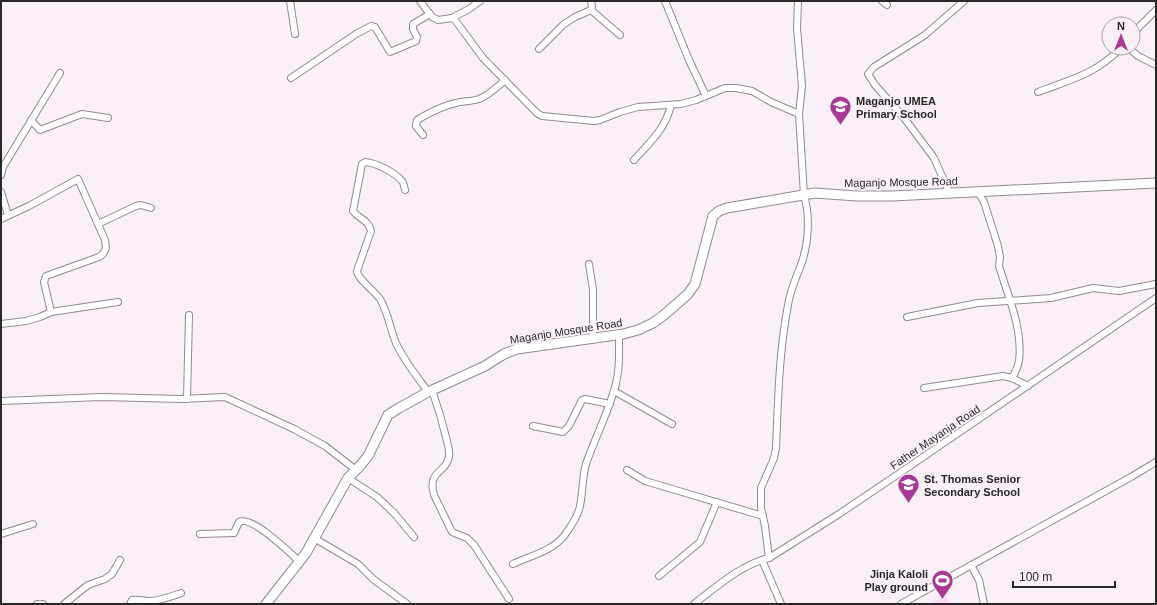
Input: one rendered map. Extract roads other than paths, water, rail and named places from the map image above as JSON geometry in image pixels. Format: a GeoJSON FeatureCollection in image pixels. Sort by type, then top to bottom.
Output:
{"type":"FeatureCollection","features":[{"type":"Feature","properties":{"kind":"street"},"geometry":{"type":"LineString","coordinates":[[290,1],[295,34]]}},
{"type":"Feature","properties":{"kind":"street"},"geometry":{"type":"LineString","coordinates":[[420,1],[432,17],[438,20],[452,18],[480,1]]}},
{"type":"Feature","properties":{"kind":"street"},"geometry":{"type":"LineString","coordinates":[[591,1],[591,10]]}},
{"type":"Feature","properties":{"kind":"street"},"geometry":{"type":"LineString","coordinates":[[665,1],[689,60],[706,96]]}},
{"type":"Feature","properties":{"kind":"street"},"geometry":{"type":"LineString","coordinates":[[769,558],[761,508],[761,488],[774,458],[776,448],[782,356],[788,306],[792,287],[802,263],[807,239],[807,207],[804,195],[799,114],[802,86],[797,28],[798,1]]}},
{"type":"Feature","properties":{"kind":"street"},"geometry":{"type":"LineString","coordinates":[[950,194],[934,158],[905,118],[875,85],[868,74],[874,67],[925,35],[964,1]]}},
{"type":"Feature","properties":{"kind":"street"},"geometry":{"type":"LineString","coordinates":[[591,10],[620,35]]}},
{"type":"Feature","properties":{"kind":"street"},"geometry":{"type":"LineString","coordinates":[[538,49],[564,24],[591,10]]}},
{"type":"Feature","properties":{"kind":"street"},"geometry":{"type":"LineString","coordinates":[[1141,25],[1156,10]]}},
{"type":"Feature","properties":{"kind":"street"},"geometry":{"type":"LineString","coordinates":[[291,78],[356,34],[371,26],[375,27],[390,52],[416,41],[417,37],[413,29],[413,24],[430,14]]}},
{"type":"Feature","properties":{"kind":"street"},"geometry":{"type":"LineString","coordinates":[[452,18],[483,58],[537,113],[548,117],[594,121],[638,107],[681,104],[725,88],[752,91],[771,102],[799,114]]}},
{"type":"Feature","properties":{"kind":"street"},"geometry":{"type":"LineString","coordinates":[[1038,92],[1065,83],[1092,71],[1112,56]]}},
{"type":"Feature","properties":{"kind":"street"},"geometry":{"type":"LineString","coordinates":[[1139,56],[1156,65]]}},
{"type":"Feature","properties":{"kind":"street"},"geometry":{"type":"LineString","coordinates":[[1,175],[3,167],[60,73]]}},
{"type":"Feature","properties":{"kind":"street"},"geometry":{"type":"LineString","coordinates":[[423,135],[416,126],[417,120],[426,114],[441,108],[459,102],[480,98],[489,93],[505,80]]}},
{"type":"Feature","properties":{"kind":"street"},"geometry":{"type":"LineString","coordinates":[[634,160],[660,131],[667,120],[671,105]]}},
{"type":"Feature","properties":{"kind":"street"},"geometry":{"type":"LineString","coordinates":[[31,120],[40,130],[82,114],[108,118]]}},
{"type":"Feature","properties":{"kind":"street"},"geometry":{"type":"LineString","coordinates":[[405,190],[402,181],[389,171],[369,162],[362,164],[353,211],[365,220],[371,231],[356,271],[358,277],[374,290],[380,299],[396,343],[411,370],[430,391],[442,419],[450,455],[447,463],[434,478],[432,488],[434,495],[452,532],[467,538],[474,544],[509,599]]}},
{"type":"Feature","properties":{"kind":"street"},"geometry":{"type":"LineString","coordinates":[[1,219],[78,179],[98,224],[106,248],[103,254],[99,257],[44,278],[51,312]]}},
{"type":"Feature","properties":{"kind":"street","name":"Maganjo Mosque Road"},"geometry":{"type":"LineString","coordinates":[[266,604],[306,553],[348,478],[368,456],[388,415],[430,391],[485,366],[504,354],[516,349],[619,335],[638,330],[653,323],[688,294],[695,284],[713,216],[719,211],[727,208],[815,193],[857,196],[892,196],[1156,183]]}},
{"type":"Feature","properties":{"kind":"street"},"geometry":{"type":"LineString","coordinates":[[1,192],[8,215]]}},
{"type":"Feature","properties":{"kind":"street"},"geometry":{"type":"LineString","coordinates":[[978,192],[984,202],[998,246],[1000,256],[999,266],[1009,301],[1018,325],[1020,345],[1019,362],[1012,378]]}},
{"type":"Feature","properties":{"kind":"street"},"geometry":{"type":"LineString","coordinates":[[98,224],[136,206],[142,205],[151,208]]}},
{"type":"Feature","properties":{"kind":"street"},"geometry":{"type":"LineString","coordinates":[[589,264],[594,290],[593,339]]}},
{"type":"Feature","properties":{"kind":"street"},"geometry":{"type":"LineString","coordinates":[[907,316],[978,303],[1051,298],[1093,288],[1119,291],[1156,284]]}},
{"type":"Feature","properties":{"kind":"street","name":"Father Mayanja Road"},"geometry":{"type":"LineString","coordinates":[[694,604],[729,577],[769,558],[846,510],[1156,298]]}},
{"type":"Feature","properties":{"kind":"street"},"geometry":{"type":"LineString","coordinates":[[1,324],[26,321],[51,312],[118,302]]}},
{"type":"Feature","properties":{"kind":"street"},"geometry":{"type":"LineString","coordinates":[[187,399],[189,315]]}},
{"type":"Feature","properties":{"kind":"street"},"geometry":{"type":"LineString","coordinates":[[513,564],[557,543],[564,536],[580,507],[583,476],[586,465],[614,391],[619,362],[619,335]]}},
{"type":"Feature","properties":{"kind":"street"},"geometry":{"type":"LineString","coordinates":[[924,388],[1003,376],[1012,378],[1028,386]]}},
{"type":"Feature","properties":{"kind":"street"},"geometry":{"type":"LineString","coordinates":[[614,391],[672,424]]}},
{"type":"Feature","properties":{"kind":"street"},"geometry":{"type":"LineString","coordinates":[[1,402],[101,397],[187,399],[225,397],[326,446],[356,470]]}},
{"type":"Feature","properties":{"kind":"street"},"geometry":{"type":"LineString","coordinates":[[533,426],[562,432],[568,426],[582,400],[585,399],[610,404]]}},
{"type":"Feature","properties":{"kind":"street"},"geometry":{"type":"LineString","coordinates":[[901,604],[1156,462]]}},
{"type":"Feature","properties":{"kind":"street"},"geometry":{"type":"LineString","coordinates":[[626,470],[645,481],[763,516]]}},
{"type":"Feature","properties":{"kind":"street"},"geometry":{"type":"LineString","coordinates":[[348,478],[377,497],[394,513],[414,537]]}},
{"type":"Feature","properties":{"kind":"street"},"geometry":{"type":"LineString","coordinates":[[659,576],[700,542],[717,502]]}},
{"type":"Feature","properties":{"kind":"street"},"geometry":{"type":"LineString","coordinates":[[200,534],[234,532],[239,522],[244,521],[266,531],[300,562]]}},
{"type":"Feature","properties":{"kind":"street"},"geometry":{"type":"LineString","coordinates":[[1,534],[33,524]]}},
{"type":"Feature","properties":{"kind":"street"},"geometry":{"type":"LineString","coordinates":[[314,538],[358,564],[373,579],[407,604]]}},
{"type":"Feature","properties":{"kind":"street"},"geometry":{"type":"LineString","coordinates":[[64,604],[88,585],[104,579],[112,574],[120,560]]}},
{"type":"Feature","properties":{"kind":"street"},"geometry":{"type":"LineString","coordinates":[[762,560],[781,604]]}},
{"type":"Feature","properties":{"kind":"street"},"geometry":{"type":"LineString","coordinates":[[971,565],[979,580],[984,604]]}},
{"type":"Feature","properties":{"kind":"street"},"geometry":{"type":"LineString","coordinates":[[130,604],[132,600],[160,600],[181,593]]}},
{"type":"Feature","properties":{"kind":"street"},"geometry":{"type":"LineString","coordinates":[[37,604],[43,604]]}},
{"type":"Feature","properties":{"kind":"place","name":"Maganjo UMEA Primary School"},"geometry":{"type":"Point","coordinates":[841,126]}},
{"type":"Feature","properties":{"kind":"place","name":"St. Thomas Senior Secondary School"},"geometry":{"type":"Point","coordinates":[908,504]}},
{"type":"Feature","properties":{"kind":"place","name":"Jinja Kaloli Play ground"},"geometry":{"type":"Point","coordinates":[943,600]}}]}
